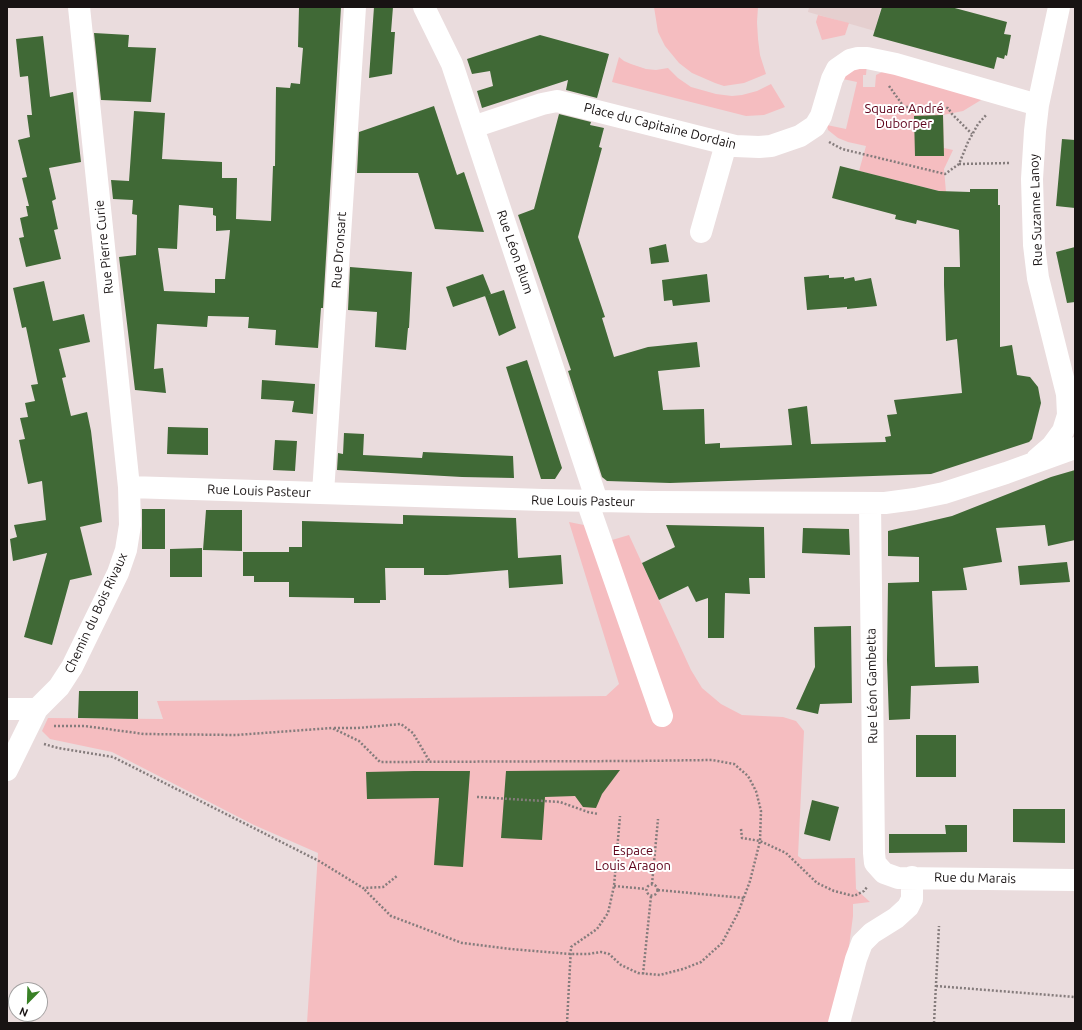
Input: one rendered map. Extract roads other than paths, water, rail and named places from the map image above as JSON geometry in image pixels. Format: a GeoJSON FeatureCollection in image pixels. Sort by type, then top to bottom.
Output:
{"type":"FeatureCollection","features":[{"type":"Feature","properties":{"kind":"street","name":"Rue Pierre Curie"},"geometry":{"type":"LineString","coordinates":[[79,7],[129,487]]}},
{"type":"Feature","properties":{"kind":"street","name":"Rue Dronsart"},"geometry":{"type":"LineString","coordinates":[[323,493],[355,7]]}},
{"type":"Feature","properties":{"kind":"street","name":"Rue Léon Blum"},"geometry":{"type":"LineString","coordinates":[[424,7],[452,64],[662,716]]}},
{"type":"Feature","properties":{"kind":"street","name":"Rue Suzanne Lanoy"},"geometry":{"type":"LineString","coordinates":[[1059,7],[1038,105],[1033,163],[1034,245],[1036,264],[1071,401]]}},
{"type":"Feature","properties":{"kind":"street","name":"Place du Capitaine Dordain"},"geometry":{"type":"LineString","coordinates":[[473,127],[542,104],[558,101],[726,144],[745,147],[771,146],[806,133],[815,126],[821,116],[832,79],[837,69],[850,60],[858,58],[896,64],[1038,105]]}},
{"type":"Feature","properties":{"kind":"street"},"geometry":{"type":"LineString","coordinates":[[700,232],[726,144]]}},
{"type":"Feature","properties":{"kind":"street","name":"Rue Louis Pasteur"},"geometry":{"type":"LineString","coordinates":[[1030,464],[1052,446],[1064,432],[1071,401]]}},
{"type":"Feature","properties":{"kind":"street","name":"Rue Louis Pasteur"},"geometry":{"type":"LineString","coordinates":[[129,487],[592,501],[870,503],[901,501],[938,494],[1006,473],[1075,448]]}},
{"type":"Feature","properties":{"kind":"street","name":"Chemin du Bois Rivaux"},"geometry":{"type":"LineString","coordinates":[[7,770],[29,724],[59,687],[72,667],[118,573],[126,550],[128,537],[130,514],[129,487]]}},
{"type":"Feature","properties":{"kind":"street","name":"Rue Léon Gambetta"},"geometry":{"type":"LineString","coordinates":[[870,503],[874,853],[875,863],[878,868]]}},
{"type":"Feature","properties":{"kind":"street"},"geometry":{"type":"LineString","coordinates":[[7,709],[29,724]]}},
{"type":"Feature","properties":{"kind":"street","name":"Rue du Marais"},"geometry":{"type":"LineString","coordinates":[[878,868],[884,873],[898,878],[1075,880]]}},
{"type":"Feature","properties":{"kind":"street"},"geometry":{"type":"LineString","coordinates":[[840,1023],[856,959],[862,943],[872,933],[896,918],[908,907],[912,899],[912,877]]}},
{"type":"Feature","properties":{"kind":"park label","name":"Square André Duborper"},"geometry":{"type":"Point","coordinates":[904,116]}},
{"type":"Feature","properties":{"kind":"park label","name":"Espace Louis Aragon"},"geometry":{"type":"Point","coordinates":[633,858]}}]}
